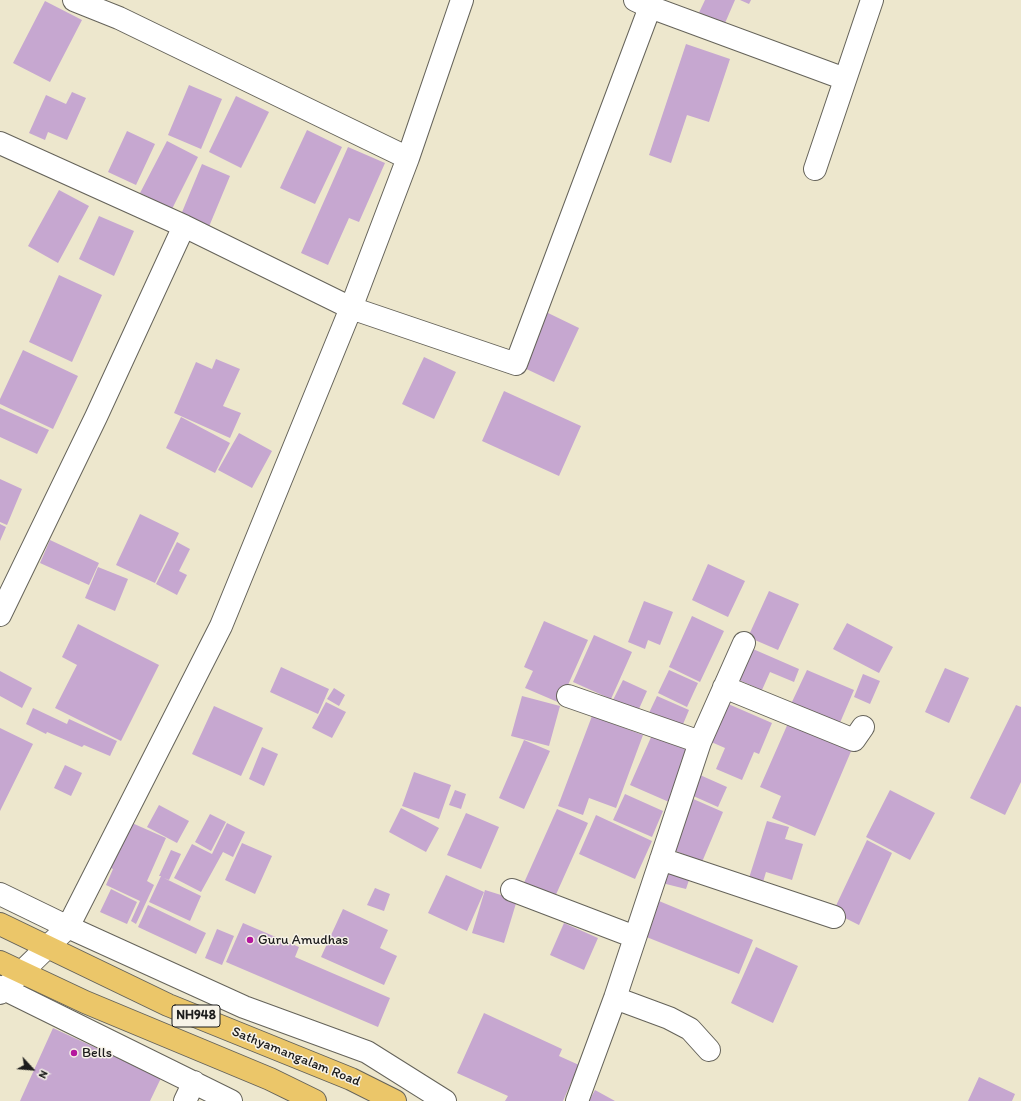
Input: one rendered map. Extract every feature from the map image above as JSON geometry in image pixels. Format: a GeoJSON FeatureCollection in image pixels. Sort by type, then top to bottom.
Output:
{"type":"FeatureCollection","features":[{"type":"Feature","properties":{"kind":"highway","name":"Sathyamangalam Road"},"geometry":{"type":"LineString","coordinates":[[0,924],[168,1005],[351,1079],[395,1101]]}},
{"type":"Feature","properties":{"kind":"highway","name":"NH948"},"geometry":{"type":"LineString","coordinates":[[0,962],[85,1002],[270,1079],[315,1101]]}},
{"type":"Feature","properties":{"kind":"street"},"geometry":{"type":"LineString","coordinates":[[74,0],[119,18],[408,158]]}},
{"type":"Feature","properties":{"kind":"street"},"geometry":{"type":"LineString","coordinates":[[231,1101],[190,1092],[149,1062],[2,990],[68,927],[221,626],[351,308],[408,158],[462,0]]}},
{"type":"Feature","properties":{"kind":"street"},"geometry":{"type":"LineString","coordinates":[[816,169],[872,0]]}},
{"type":"Feature","properties":{"kind":"street"},"geometry":{"type":"LineString","coordinates":[[0,143],[184,226],[351,308],[516,364],[642,3],[845,79]]}},
{"type":"Feature","properties":{"kind":"street"},"geometry":{"type":"LineString","coordinates":[[0,615],[92,424],[184,226]]}},
{"type":"Feature","properties":{"kind":"street"},"geometry":{"type":"LineString","coordinates":[[577,1101],[615,998],[700,742],[744,643]]}},
{"type":"Feature","properties":{"kind":"street"},"geometry":{"type":"LineString","coordinates":[[724,687],[854,740],[863,727]]}},
{"type":"Feature","properties":{"kind":"street"},"geometry":{"type":"LineString","coordinates":[[568,696],[700,742]]}},
{"type":"Feature","properties":{"kind":"street"},"geometry":{"type":"LineString","coordinates":[[661,859],[834,917]]}},
{"type":"Feature","properties":{"kind":"street"},"geometry":{"type":"LineString","coordinates":[[512,890],[635,937]]}},
{"type":"Feature","properties":{"kind":"street"},"geometry":{"type":"LineString","coordinates":[[0,894],[68,927],[244,1007],[367,1052],[445,1101]]}},
{"type":"Feature","properties":{"kind":"street"},"geometry":{"type":"LineString","coordinates":[[615,998],[669,1018],[690,1029],[709,1050]]}},
{"type":"Feature","properties":{"kind":"building"},"geometry":{"type":"Polygon","coordinates":[[[705,0],[735,0],[722,30],[696,19],[705,0]]]}},
{"type":"Feature","properties":{"kind":"building"},"geometry":{"type":"Polygon","coordinates":[[[740,0],[751,0],[749,4],[740,0]]]}},
{"type":"Feature","properties":{"kind":"building"},"geometry":{"type":"Polygon","coordinates":[[[45,1],[82,20],[50,82],[13,63],[45,1]]]}},
{"type":"Feature","properties":{"kind":"building"},"geometry":{"type":"Polygon","coordinates":[[[686,44],[730,59],[709,122],[687,115],[671,163],[649,155],[686,44]]]}},
{"type":"Feature","properties":{"kind":"building"},"geometry":{"type":"Polygon","coordinates":[[[189,85],[222,99],[201,149],[168,135],[189,85]]]}},
{"type":"Feature","properties":{"kind":"building"},"geometry":{"type":"Polygon","coordinates":[[[72,92],[86,98],[67,140],[48,132],[45,140],[29,133],[46,95],[66,104],[72,92]]]}},
{"type":"Feature","properties":{"kind":"building"},"geometry":{"type":"Polygon","coordinates":[[[236,96],[269,112],[241,168],[209,152],[236,96]]]}},
{"type":"Feature","properties":{"kind":"building"},"geometry":{"type":"Polygon","coordinates":[[[307,130],[342,147],[315,204],[280,188],[307,130]]]}},
{"type":"Feature","properties":{"kind":"building"},"geometry":{"type":"Polygon","coordinates":[[[127,131],[155,144],[136,185],[108,172],[127,131]]]}},
{"type":"Feature","properties":{"kind":"building"},"geometry":{"type":"Polygon","coordinates":[[[167,141],[198,157],[172,209],[140,193],[167,141]]]}},
{"type":"Feature","properties":{"kind":"building"},"geometry":{"type":"Polygon","coordinates":[[[348,147],[385,163],[359,222],[349,218],[328,265],[301,253],[348,147]]]}},
{"type":"Feature","properties":{"kind":"building"},"geometry":{"type":"Polygon","coordinates":[[[202,164],[230,176],[208,229],[180,217],[202,164]]]}},
{"type":"Feature","properties":{"kind":"building"},"geometry":{"type":"Polygon","coordinates":[[[59,190],[89,206],[58,263],[28,246],[59,190]]]}},
{"type":"Feature","properties":{"kind":"building"},"geometry":{"type":"Polygon","coordinates":[[[99,216],[134,231],[114,276],[79,259],[99,216]]]}},
{"type":"Feature","properties":{"kind":"building"},"geometry":{"type":"Polygon","coordinates":[[[59,275],[102,295],[72,362],[29,342],[59,275]]]}},
{"type":"Feature","properties":{"kind":"building"},"geometry":{"type":"Polygon","coordinates":[[[546,312],[579,328],[554,382],[520,366],[546,312]]]}},
{"type":"Feature","properties":{"kind":"building"},"geometry":{"type":"Polygon","coordinates":[[[23,350],[78,376],[53,429],[0,404],[0,399],[23,350]]]}},
{"type":"Feature","properties":{"kind":"building"},"geometry":{"type":"Polygon","coordinates":[[[424,357],[456,372],[434,419],[402,404],[424,357]]]}},
{"type":"Feature","properties":{"kind":"building"},"geometry":{"type":"Polygon","coordinates":[[[216,359],[240,369],[223,406],[241,413],[230,438],[174,413],[196,362],[212,369],[216,359]]]}},
{"type":"Feature","properties":{"kind":"building"},"geometry":{"type":"Polygon","coordinates":[[[504,391],[581,426],[559,476],[482,441],[504,391]]]}},
{"type":"Feature","properties":{"kind":"building"},"geometry":{"type":"Polygon","coordinates":[[[0,408],[49,430],[37,454],[0,437],[0,408]]]}},
{"type":"Feature","properties":{"kind":"building"},"geometry":{"type":"Polygon","coordinates":[[[181,417],[230,443],[215,473],[166,448],[181,417]]]}},
{"type":"Feature","properties":{"kind":"building"},"geometry":{"type":"Polygon","coordinates":[[[239,433],[272,451],[252,488],[218,470],[239,433]]]}},
{"type":"Feature","properties":{"kind":"building"},"geometry":{"type":"Polygon","coordinates":[[[0,479],[22,489],[7,525],[0,522],[0,479]]]}},
{"type":"Feature","properties":{"kind":"building"},"geometry":{"type":"Polygon","coordinates":[[[140,514],[179,533],[155,583],[116,565],[140,514]]]}},
{"type":"Feature","properties":{"kind":"building"},"geometry":{"type":"Polygon","coordinates":[[[0,524],[6,527],[0,541],[0,524]]]}},
{"type":"Feature","properties":{"kind":"building"},"geometry":{"type":"Polygon","coordinates":[[[50,540],[99,563],[89,585],[40,563],[50,540]]]}},
{"type":"Feature","properties":{"kind":"building"},"geometry":{"type":"Polygon","coordinates":[[[177,542],[190,549],[179,571],[187,575],[177,595],[156,584],[177,542]]]}},
{"type":"Feature","properties":{"kind":"building"},"geometry":{"type":"Polygon","coordinates":[[[708,564],[745,581],[728,617],[692,600],[708,564]]]}},
{"type":"Feature","properties":{"kind":"building"},"geometry":{"type":"Polygon","coordinates":[[[98,567],[128,579],[115,611],[85,598],[98,567]]]}},
{"type":"Feature","properties":{"kind":"building"},"geometry":{"type":"Polygon","coordinates":[[[769,591],[799,604],[778,650],[748,637],[769,591]]]}},
{"type":"Feature","properties":{"kind":"building"},"geometry":{"type":"Polygon","coordinates":[[[644,601],[673,612],[660,645],[648,640],[645,649],[628,642],[644,601]]]}},
{"type":"Feature","properties":{"kind":"building"},"geometry":{"type":"Polygon","coordinates":[[[692,616],[724,631],[700,682],[669,667],[692,616]]]}},
{"type":"Feature","properties":{"kind":"building"},"geometry":{"type":"Polygon","coordinates":[[[544,621],[588,640],[560,703],[525,688],[533,671],[524,667],[544,621]]]}},
{"type":"Feature","properties":{"kind":"building"},"geometry":{"type":"Polygon","coordinates":[[[847,623],[893,647],[879,673],[833,649],[847,623]]]}},
{"type":"Feature","properties":{"kind":"building"},"geometry":{"type":"Polygon","coordinates":[[[78,624],[159,665],[121,741],[55,708],[77,665],[62,657],[78,624]]]}},
{"type":"Feature","properties":{"kind":"building"},"geometry":{"type":"Polygon","coordinates":[[[594,635],[632,652],[611,699],[573,682],[594,635]]]}},
{"type":"Feature","properties":{"kind":"building"},"geometry":{"type":"Polygon","coordinates":[[[753,649],[799,669],[794,682],[770,672],[762,690],[739,680],[753,649]]]}},
{"type":"Feature","properties":{"kind":"building"},"geometry":{"type":"Polygon","coordinates":[[[281,667],[329,689],[318,714],[270,692],[281,667]]]}},
{"type":"Feature","properties":{"kind":"building"},"geometry":{"type":"Polygon","coordinates":[[[945,668],[969,678],[949,723],[925,712],[945,668]]]}},
{"type":"Feature","properties":{"kind":"building"},"geometry":{"type":"Polygon","coordinates":[[[669,670],[698,683],[687,707],[658,693],[669,670]]]}},
{"type":"Feature","properties":{"kind":"building"},"geometry":{"type":"Polygon","coordinates":[[[807,670],[854,690],[839,725],[791,704],[807,670]]]}},
{"type":"Feature","properties":{"kind":"building"},"geometry":{"type":"Polygon","coordinates":[[[0,671],[32,688],[22,708],[0,696],[0,671]]]}},
{"type":"Feature","properties":{"kind":"building"},"geometry":{"type":"Polygon","coordinates":[[[863,674],[880,681],[870,704],[854,697],[863,674]]]}},
{"type":"Feature","properties":{"kind":"building"},"geometry":{"type":"Polygon","coordinates":[[[623,680],[647,691],[638,711],[613,700],[623,680]]]}},
{"type":"Feature","properties":{"kind":"building"},"geometry":{"type":"Polygon","coordinates":[[[334,688],[345,695],[339,706],[327,699],[334,688]]]}},
{"type":"Feature","properties":{"kind":"building"},"geometry":{"type":"Polygon","coordinates":[[[522,696],[560,706],[549,746],[511,736],[522,696]]]}},
{"type":"Feature","properties":{"kind":"building"},"geometry":{"type":"Polygon","coordinates":[[[657,696],[689,710],[681,729],[648,715],[657,696]]]}},
{"type":"Feature","properties":{"kind":"building"},"geometry":{"type":"Polygon","coordinates":[[[326,702],[346,712],[332,738],[312,728],[326,702]]]}},
{"type":"Feature","properties":{"kind":"building"},"geometry":{"type":"Polygon","coordinates":[[[726,703],[772,723],[759,754],[754,752],[742,780],[716,769],[725,748],[709,741],[726,703]]]}},
{"type":"Feature","properties":{"kind":"building"},"geometry":{"type":"Polygon","coordinates":[[[1016,705],[1021,707],[1021,782],[1005,815],[970,798],[1016,705]]]}},
{"type":"Feature","properties":{"kind":"building"},"geometry":{"type":"Polygon","coordinates":[[[214,706],[263,728],[241,776],[192,754],[214,706]]]}},
{"type":"Feature","properties":{"kind":"building"},"geometry":{"type":"Polygon","coordinates":[[[33,708],[67,724],[69,719],[117,741],[110,756],[84,745],[82,747],[47,732],[46,734],[26,724],[33,708]]]}},
{"type":"Feature","properties":{"kind":"building"},"geometry":{"type":"Polygon","coordinates":[[[592,716],[643,735],[616,808],[589,798],[583,815],[558,806],[592,716]]]}},
{"type":"Feature","properties":{"kind":"building"},"geometry":{"type":"Polygon","coordinates":[[[789,721],[852,749],[815,836],[772,818],[781,796],[760,787],[789,721]]]}},
{"type":"Feature","properties":{"kind":"building"},"geometry":{"type":"Polygon","coordinates":[[[0,728],[33,744],[0,811],[0,728]]]}},
{"type":"Feature","properties":{"kind":"building"},"geometry":{"type":"Polygon","coordinates":[[[652,735],[691,752],[669,802],[630,785],[652,735]]]}},
{"type":"Feature","properties":{"kind":"building"},"geometry":{"type":"Polygon","coordinates":[[[524,740],[550,751],[524,809],[499,798],[524,740]]]}},
{"type":"Feature","properties":{"kind":"building"},"geometry":{"type":"Polygon","coordinates":[[[262,747],[278,754],[264,786],[249,779],[262,747]]]}},
{"type":"Feature","properties":{"kind":"building"},"geometry":{"type":"Polygon","coordinates":[[[65,765],[82,773],[71,796],[54,788],[65,765]]]}},
{"type":"Feature","properties":{"kind":"building"},"geometry":{"type":"Polygon","coordinates":[[[414,772],[451,785],[439,819],[402,806],[414,772]]]}},
{"type":"Feature","properties":{"kind":"building"},"geometry":{"type":"Polygon","coordinates":[[[700,775],[727,787],[718,807],[691,795],[700,775]]]}},
{"type":"Feature","properties":{"kind":"building"},"geometry":{"type":"Polygon","coordinates":[[[455,790],[466,794],[461,809],[449,805],[455,790]]]}},
{"type":"Feature","properties":{"kind":"building"},"geometry":{"type":"Polygon","coordinates":[[[890,790],[935,813],[910,860],[866,837],[890,790]]]}},
{"type":"Feature","properties":{"kind":"building"},"geometry":{"type":"Polygon","coordinates":[[[625,794],[663,811],[652,837],[613,820],[625,794]]]}},
{"type":"Feature","properties":{"kind":"building"},"geometry":{"type":"Polygon","coordinates":[[[691,798],[723,812],[702,862],[669,848],[691,798]]]}},
{"type":"Feature","properties":{"kind":"building"},"geometry":{"type":"Polygon","coordinates":[[[159,805],[189,821],[177,843],[147,827],[159,805]]]}},
{"type":"Feature","properties":{"kind":"building"},"geometry":{"type":"Polygon","coordinates":[[[401,808],[439,828],[426,852],[389,832],[401,808]]]}},
{"type":"Feature","properties":{"kind":"building"},"geometry":{"type":"Polygon","coordinates":[[[557,809],[588,823],[554,899],[523,885],[557,809]]]}},
{"type":"Feature","properties":{"kind":"building"},"geometry":{"type":"Polygon","coordinates":[[[466,813],[499,827],[481,869],[447,855],[466,813]]]}},
{"type":"Feature","properties":{"kind":"building"},"geometry":{"type":"Polygon","coordinates":[[[210,814],[226,822],[211,851],[195,842],[210,814]]]}},
{"type":"Feature","properties":{"kind":"building"},"geometry":{"type":"Polygon","coordinates":[[[596,815],[652,841],[635,879],[579,854],[596,815]]]}},
{"type":"Feature","properties":{"kind":"building"},"geometry":{"type":"Polygon","coordinates":[[[767,821],[789,827],[785,839],[803,844],[792,880],[766,872],[763,882],[749,878],[767,821]]]}},
{"type":"Feature","properties":{"kind":"building"},"geometry":{"type":"Polygon","coordinates":[[[132,823],[166,838],[147,881],[154,885],[136,924],[131,921],[140,901],[106,885],[113,869],[111,868],[132,823]]]}},
{"type":"Feature","properties":{"kind":"building"},"geometry":{"type":"Polygon","coordinates":[[[227,823],[245,832],[233,857],[223,852],[201,892],[174,878],[192,844],[212,854],[227,823]]]}},
{"type":"Feature","properties":{"kind":"building"},"geometry":{"type":"Polygon","coordinates":[[[867,840],[892,853],[859,925],[833,912],[867,840]]]}},
{"type":"Feature","properties":{"kind":"building"},"geometry":{"type":"Polygon","coordinates":[[[242,843],[272,856],[255,894],[225,880],[242,843]]]}},
{"type":"Feature","properties":{"kind":"building"},"geometry":{"type":"Polygon","coordinates":[[[171,850],[181,854],[169,880],[164,878],[201,896],[190,921],[149,902],[171,850]]]}},
{"type":"Feature","properties":{"kind":"building"},"geometry":{"type":"Polygon","coordinates":[[[666,870],[690,877],[686,889],[662,883],[666,870]]]}},
{"type":"Feature","properties":{"kind":"building"},"geometry":{"type":"Polygon","coordinates":[[[446,875],[484,892],[467,931],[428,913],[446,875]]]}},
{"type":"Feature","properties":{"kind":"building"},"geometry":{"type":"Polygon","coordinates":[[[375,888],[390,894],[384,911],[367,905],[375,888]]]}},
{"type":"Feature","properties":{"kind":"building"},"geometry":{"type":"Polygon","coordinates":[[[111,889],[137,902],[127,924],[100,912],[111,889]]]}},
{"type":"Feature","properties":{"kind":"building"},"geometry":{"type":"Polygon","coordinates":[[[485,890],[517,900],[504,943],[472,933],[485,890]]]}},
{"type":"Feature","properties":{"kind":"building"},"geometry":{"type":"Polygon","coordinates":[[[659,901],[753,940],[739,974],[644,936],[659,901]]]}},
{"type":"Feature","properties":{"kind":"building"},"geometry":{"type":"Polygon","coordinates":[[[148,905],[206,933],[196,954],[138,927],[148,905]]]}},
{"type":"Feature","properties":{"kind":"building"},"geometry":{"type":"Polygon","coordinates":[[[343,909],[388,930],[380,948],[397,956],[384,985],[321,957],[343,909]]]}},
{"type":"Feature","properties":{"kind":"building"},"geometry":{"type":"Polygon","coordinates":[[[243,923],[299,947],[295,957],[390,998],[378,1027],[226,962],[243,923]]]}},
{"type":"Feature","properties":{"kind":"building"},"geometry":{"type":"Polygon","coordinates":[[[564,923],[598,938],[584,970],[550,955],[564,923]]]}},
{"type":"Feature","properties":{"kind":"building"},"geometry":{"type":"Polygon","coordinates":[[[217,929],[234,936],[222,965],[205,958],[217,929]]]}},
{"type":"Feature","properties":{"kind":"building"},"geometry":{"type":"Polygon","coordinates":[[[756,947],[798,966],[773,1023],[731,1003],[756,947]]]}},
{"type":"Feature","properties":{"kind":"building"},"geometry":{"type":"Polygon","coordinates":[[[484,1013],[562,1049],[559,1056],[579,1065],[563,1101],[505,1101],[508,1096],[457,1073],[484,1013]]]}},
{"type":"Feature","properties":{"kind":"building","name":"Bells"},"geometry":{"type":"Polygon","coordinates":[[[53,1028],[161,1078],[150,1101],[20,1101],[53,1028]]]}},
{"type":"Feature","properties":{"kind":"building"},"geometry":{"type":"Polygon","coordinates":[[[979,1077],[1015,1094],[1012,1101],[968,1101],[979,1077]]]}},
{"type":"Feature","properties":{"kind":"building"},"geometry":{"type":"Polygon","coordinates":[[[595,1090],[615,1101],[589,1101],[595,1090]]]}},
{"type":"Feature","properties":{"kind":"place","name":"Guru Amudhas"},"geometry":{"type":"Point","coordinates":[250,940]}},
{"type":"Feature","properties":{"kind":"place","name":"Bells"},"geometry":{"type":"Point","coordinates":[74,1053]}}]}
